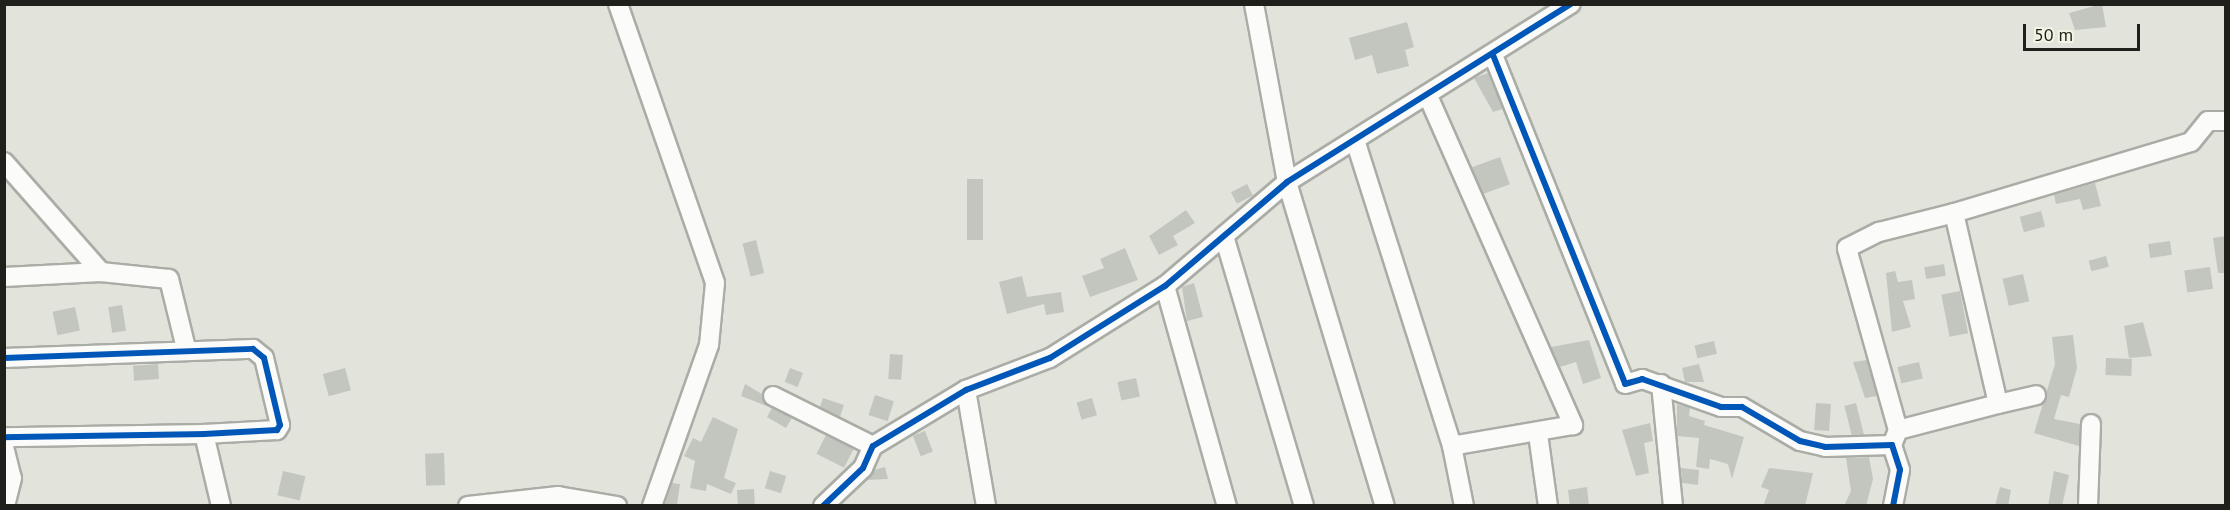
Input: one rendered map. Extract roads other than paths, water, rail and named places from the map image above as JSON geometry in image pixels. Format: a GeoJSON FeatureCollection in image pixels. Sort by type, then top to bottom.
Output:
{"type":"FeatureCollection","features":[{"type":"Feature","properties":{"kind":"street"},"geometry":{"type":"LineString","coordinates":[[618,4],[715,282],[709,345],[652,506]]}},
{"type":"Feature","properties":{"kind":"street"},"geometry":{"type":"LineString","coordinates":[[1254,4],[1287,182],[1385,506]]}},
{"type":"Feature","properties":{"kind":"street"},"geometry":{"type":"LineString","coordinates":[[823,506],[863,468],[873,446],[966,390],[1050,358],[1165,286],[1287,182],[1492,56],[1571,4]]}},
{"type":"Feature","properties":{"kind":"street"},"geometry":{"type":"LineString","coordinates":[[1492,56],[1625,384],[1642,379],[1720,407],[1742,407],[1800,441],[1826,447],[1895,438],[1998,404],[2036,395]]}},
{"type":"Feature","properties":{"kind":"street"},"geometry":{"type":"LineString","coordinates":[[1428,96],[1573,425],[1538,434],[1452,446]]}},
{"type":"Feature","properties":{"kind":"street"},"geometry":{"type":"LineString","coordinates":[[1893,506],[1899,470],[1895,438],[1847,248],[1879,232],[1954,213],[2192,142],[2208,121],[2226,121]]}},
{"type":"Feature","properties":{"kind":"street"},"geometry":{"type":"LineString","coordinates":[[1355,140],[1452,446],[1464,506]]}},
{"type":"Feature","properties":{"kind":"street"},"geometry":{"type":"LineString","coordinates":[[4,162],[101,272]]}},
{"type":"Feature","properties":{"kind":"street"},"geometry":{"type":"LineString","coordinates":[[1954,213],[1998,404]]}},
{"type":"Feature","properties":{"kind":"street"},"geometry":{"type":"LineString","coordinates":[[1224,236],[1304,506]]}},
{"type":"Feature","properties":{"kind":"street"},"geometry":{"type":"LineString","coordinates":[[4,277],[101,272],[169,279],[186,348]]}},
{"type":"Feature","properties":{"kind":"street"},"geometry":{"type":"LineString","coordinates":[[1165,286],[1227,506]]}},
{"type":"Feature","properties":{"kind":"street"},"geometry":{"type":"LineString","coordinates":[[4,358],[186,348],[260,352],[279,425],[277,430],[204,434],[4,436]]}},
{"type":"Feature","properties":{"kind":"street"},"geometry":{"type":"LineString","coordinates":[[1661,384],[1673,506]]}},
{"type":"Feature","properties":{"kind":"street"},"geometry":{"type":"LineString","coordinates":[[966,390],[986,506]]}},
{"type":"Feature","properties":{"kind":"street"},"geometry":{"type":"LineString","coordinates":[[773,396],[873,446]]}},
{"type":"Feature","properties":{"kind":"street"},"geometry":{"type":"LineString","coordinates":[[2088,506],[2091,424]]}},
{"type":"Feature","properties":{"kind":"street"},"geometry":{"type":"LineString","coordinates":[[204,434],[221,506]]}},
{"type":"Feature","properties":{"kind":"street"},"geometry":{"type":"LineString","coordinates":[[1538,434],[1548,506]]}},
{"type":"Feature","properties":{"kind":"street"},"geometry":{"type":"LineString","coordinates":[[4,447],[12,478],[5,506]]}},
{"type":"Feature","properties":{"kind":"street"},"geometry":{"type":"LineString","coordinates":[[468,506],[558,496],[617,506]]}}]}
